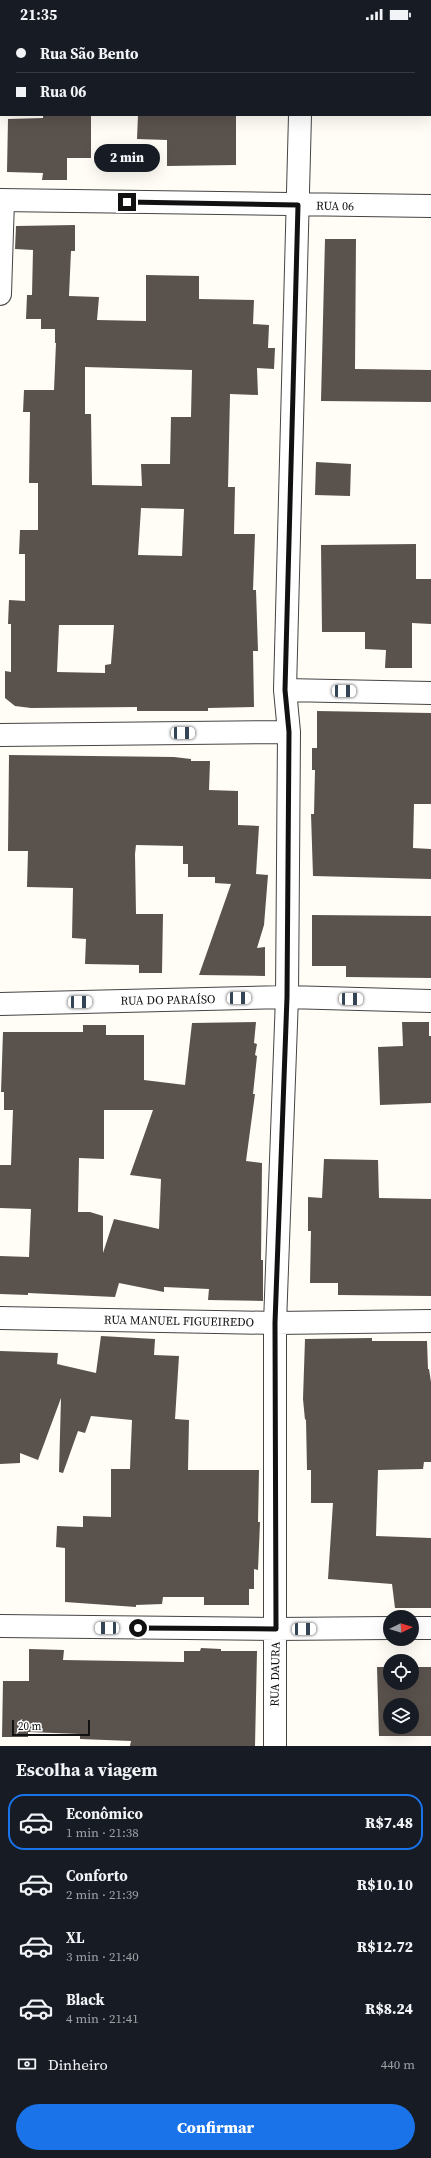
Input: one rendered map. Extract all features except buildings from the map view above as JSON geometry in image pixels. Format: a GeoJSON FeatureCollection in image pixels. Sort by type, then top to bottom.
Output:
{"type":"FeatureCollection","features":[{"type":"Feature","properties":{"kind":"street","name":"RUA DAURA"},"geometry":{"type":"LineString","coordinates":[[274,1746],[276,1629],[275,1323],[287,997],[289,732],[285,690],[300,116]]}},
{"type":"Feature","properties":{"kind":"street","name":"RUA 06"},"geometry":{"type":"LineString","coordinates":[[1,200],[431,206]]}},
{"type":"Feature","properties":{"kind":"street"},"geometry":{"type":"LineString","coordinates":[[0,294],[1,200]]}},
{"type":"Feature","properties":{"kind":"street"},"geometry":{"type":"LineString","coordinates":[[285,690],[431,693]]}},
{"type":"Feature","properties":{"kind":"street"},"geometry":{"type":"LineString","coordinates":[[0,735],[289,732]]}},
{"type":"Feature","properties":{"kind":"street","name":"RUA DO PARAÍSO"},"geometry":{"type":"LineString","coordinates":[[0,1004],[287,997],[431,1001]]}},
{"type":"Feature","properties":{"kind":"street","name":"RUA MANUEL FIGUEIREDO"},"geometry":{"type":"LineString","coordinates":[[0,1318],[275,1323],[431,1321]]}},
{"type":"Feature","properties":{"kind":"street"},"geometry":{"type":"LineString","coordinates":[[0,1626],[276,1629],[383,1628]]}},
{"type":"Feature","properties":{"kind":"street"},"geometry":{"type":"LineString","coordinates":[[419,1628],[431,1628]]}},
{"type":"Feature","properties":{"kind":"route"},"geometry":{"type":"LineString","coordinates":[[127,202],[298,205],[285,690],[289,732],[287,997],[275,1323],[276,1629],[138,1628]]}}]}
